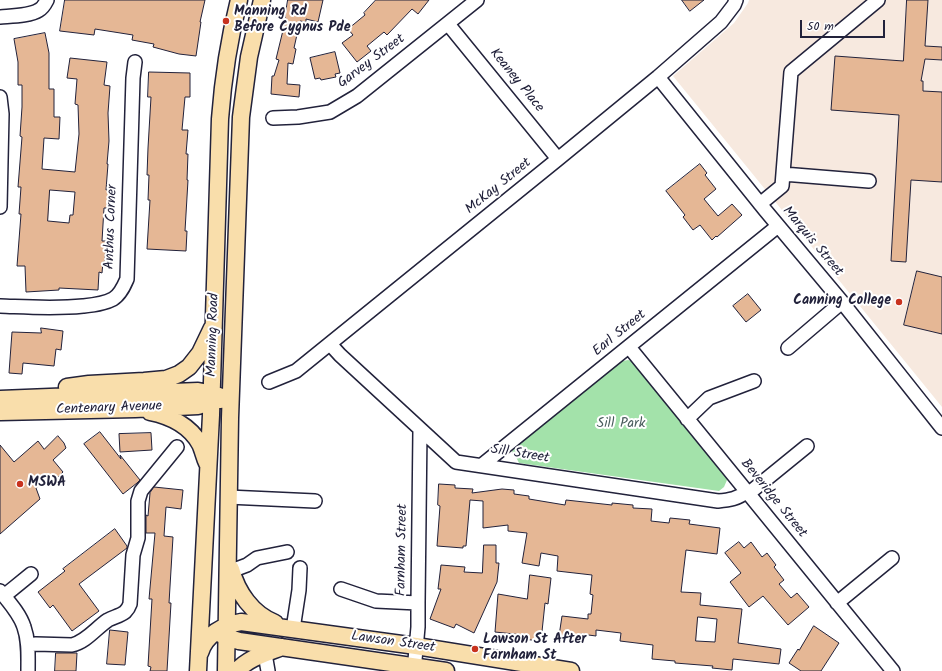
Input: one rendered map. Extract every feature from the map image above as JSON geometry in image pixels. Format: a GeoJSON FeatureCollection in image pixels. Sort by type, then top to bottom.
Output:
{"type":"FeatureCollection","features":[{"type":"Feature","properties":{"kind":"main road","name":"Manning Road"},"geometry":{"type":"LineString","coordinates":[[198,671],[213,398],[220,119],[226,60],[239,0]]}},
{"type":"Feature","properties":{"kind":"main road","name":"Manning Road"},"geometry":{"type":"LineString","coordinates":[[226,671],[223,632],[228,554],[231,379],[241,117],[249,57],[262,0]]}},
{"type":"Feature","properties":{"kind":"main road"},"geometry":{"type":"LineString","coordinates":[[0,397],[89,384],[166,379],[179,374],[191,364],[200,353],[214,325]]}},
{"type":"Feature","properties":{"kind":"main road"},"geometry":{"type":"LineString","coordinates":[[230,418],[226,407],[213,398],[226,389],[231,379]]}},
{"type":"Feature","properties":{"kind":"main road","name":"Centenary Avenue"},"geometry":{"type":"LineString","coordinates":[[0,397],[198,391],[213,398]]}},
{"type":"Feature","properties":{"kind":"main road","name":"Centenary Avenue"},"geometry":{"type":"LineString","coordinates":[[0,412],[198,406],[213,398]]}},
{"type":"Feature","properties":{"kind":"main road"},"geometry":{"type":"LineString","coordinates":[[135,409],[158,413],[173,419],[187,429],[195,437],[200,446],[208,468]]}},
{"type":"Feature","properties":{"kind":"main road"},"geometry":{"type":"LineString","coordinates":[[228,554],[231,571],[239,591],[246,601],[255,611],[273,623],[293,629]]}},
{"type":"Feature","properties":{"kind":"main road"},"geometry":{"type":"LineString","coordinates":[[202,603],[204,617],[212,629],[223,632]]}},
{"type":"Feature","properties":{"kind":"main road","name":"Lawson Street"},"geometry":{"type":"LineString","coordinates":[[223,632],[241,622],[416,646],[571,671]]}},
{"type":"Feature","properties":{"kind":"main road"},"geometry":{"type":"LineString","coordinates":[[199,655],[206,640],[223,632]]}},
{"type":"Feature","properties":{"kind":"main road","name":"Lawson Street"},"geometry":{"type":"LineString","coordinates":[[223,632],[239,641],[414,669],[446,671]]}},
{"type":"Feature","properties":{"kind":"main road"},"geometry":{"type":"LineString","coordinates":[[237,671],[241,666],[252,660],[282,648]]}},
{"type":"Feature","properties":{"kind":"street"},"geometry":{"type":"LineString","coordinates":[[0,17],[32,14],[38,11],[47,0]]}},
{"type":"Feature","properties":{"kind":"street","name":"Garvey Street"},"geometry":{"type":"LineString","coordinates":[[273,118],[330,112],[357,96],[477,0]]}},
{"type":"Feature","properties":{"kind":"street","name":"McKay Street"},"geometry":{"type":"LineString","coordinates":[[269,382],[296,371],[558,159],[658,77],[721,22],[736,0]]}},
{"type":"Feature","properties":{"kind":"street"},"geometry":{"type":"LineString","coordinates":[[760,204],[782,186],[791,72],[878,0]]}},
{"type":"Feature","properties":{"kind":"street","name":"Keaney Place"},"geometry":{"type":"LineString","coordinates":[[448,24],[558,159]]}},
{"type":"Feature","properties":{"kind":"street","name":"Anthus Corner"},"geometry":{"type":"LineString","coordinates":[[0,306],[67,308],[97,305],[114,299],[122,289],[127,279],[133,78],[135,62]]}},
{"type":"Feature","properties":{"kind":"street","name":"Marquis Street"},"geometry":{"type":"LineString","coordinates":[[658,77],[760,204],[842,302],[942,428]]}},
{"type":"Feature","properties":{"kind":"street"},"geometry":{"type":"LineString","coordinates":[[0,97],[2,114],[0,207]]}},
{"type":"Feature","properties":{"kind":"street"},"geometry":{"type":"LineString","coordinates":[[783,174],[869,181]]}},
{"type":"Feature","properties":{"kind":"street","name":"Earl Street"},"geometry":{"type":"LineString","coordinates":[[482,465],[778,226]]}},
{"type":"Feature","properties":{"kind":"street"},"geometry":{"type":"LineString","coordinates":[[788,348],[842,302]]}},
{"type":"Feature","properties":{"kind":"street","name":"Sill Street"},"geometry":{"type":"LineString","coordinates":[[330,344],[420,430],[456,462],[718,501],[730,500],[748,492],[807,446]]}},
{"type":"Feature","properties":{"kind":"street","name":"Beveridge Street"},"geometry":{"type":"LineString","coordinates":[[629,347],[893,671]]}},
{"type":"Feature","properties":{"kind":"street"},"geometry":{"type":"LineString","coordinates":[[687,419],[709,398],[754,381]]}},
{"type":"Feature","properties":{"kind":"street","name":"Farnham Street"},"geometry":{"type":"LineString","coordinates":[[414,669],[418,603],[420,430]]}},
{"type":"Feature","properties":{"kind":"street"},"geometry":{"type":"LineString","coordinates":[[28,645],[72,645],[82,642],[106,621],[120,615],[128,609],[130,604],[133,555],[138,538],[138,501],[141,492],[176,447]]}},
{"type":"Feature","properties":{"kind":"street"},"geometry":{"type":"LineString","coordinates":[[228,497],[315,501]]}},
{"type":"Feature","properties":{"kind":"street"},"geometry":{"type":"LineString","coordinates":[[231,571],[247,565],[257,558],[287,552]]}},
{"type":"Feature","properties":{"kind":"street"},"geometry":{"type":"LineString","coordinates":[[837,603],[892,558]]}},
{"type":"Feature","properties":{"kind":"street"},"geometry":{"type":"LineString","coordinates":[[293,629],[299,590],[300,568]]}},
{"type":"Feature","properties":{"kind":"street"},"geometry":{"type":"LineString","coordinates":[[28,671],[28,645],[24,627],[14,609],[2,594],[31,574]]}},
{"type":"Feature","properties":{"kind":"street"},"geometry":{"type":"LineString","coordinates":[[341,589],[376,601],[418,603]]}},
{"type":"Feature","properties":{"kind":"street"},"geometry":{"type":"LineString","coordinates":[[265,654],[268,671]]}},
{"type":"Feature","properties":{"kind":"shaded area","name":"Canning College"},"geometry":{"type":"Polygon","coordinates":[[[749,0],[942,0],[942,407],[673,76],[734,23],[749,0]]]}},
{"type":"Feature","properties":{"kind":"green space","name":"Sill Park"},"geometry":{"type":"Polygon","coordinates":[[[628,360],[637,363],[729,480],[727,480],[724,487],[719,491],[519,463],[514,456],[512,452],[516,446],[618,362],[628,360]]]}},
{"type":"Feature","properties":{"kind":"building"},"geometry":{"type":"Polygon","coordinates":[[[65,0],[205,0],[200,22],[196,56],[179,54],[153,47],[154,44],[132,40],[133,35],[95,29],[94,35],[60,31],[65,0]]]}},
{"type":"Feature","properties":{"kind":"building"},"geometry":{"type":"Polygon","coordinates":[[[288,0],[323,0],[318,22],[306,19],[306,22],[300,21],[294,48],[296,49],[293,64],[288,63],[287,84],[300,85],[299,97],[271,94],[272,76],[274,76],[279,60],[276,59],[286,18],[288,0]]]}},
{"type":"Feature","properties":{"kind":"building"},"geometry":{"type":"Polygon","coordinates":[[[376,0],[429,0],[418,14],[412,9],[387,35],[384,32],[367,46],[371,51],[357,62],[342,43],[353,35],[348,29],[365,15],[364,13],[376,0]]]}},
{"type":"Feature","properties":{"kind":"building"},"geometry":{"type":"Polygon","coordinates":[[[682,0],[704,0],[690,11],[682,0]]]}},
{"type":"Feature","properties":{"kind":"building"},"geometry":{"type":"Polygon","coordinates":[[[907,0],[928,0],[925,46],[942,47],[942,60],[925,59],[921,81],[923,81],[923,91],[942,92],[942,182],[911,180],[906,262],[891,261],[899,115],[831,110],[835,56],[903,61],[907,0]]]}},
{"type":"Feature","properties":{"kind":"building"},"geometry":{"type":"Polygon","coordinates":[[[45,33],[49,53],[49,89],[54,89],[54,117],[60,117],[59,139],[44,138],[42,169],[75,172],[79,134],[78,105],[75,104],[77,79],[67,78],[70,58],[107,62],[104,85],[110,86],[106,190],[109,190],[108,208],[104,208],[102,241],[106,241],[105,262],[103,262],[102,273],[99,272],[98,290],[59,288],[59,290],[26,292],[25,266],[17,266],[21,214],[19,214],[21,187],[18,187],[22,137],[20,136],[22,85],[18,85],[18,62],[14,39],[45,33]],[[50,190],[48,221],[69,223],[70,215],[73,215],[75,192],[50,190]]]}},
{"type":"Feature","properties":{"kind":"building"},"geometry":{"type":"Polygon","coordinates":[[[335,52],[340,73],[335,74],[336,77],[321,80],[320,78],[315,79],[310,58],[335,52]]]}},
{"type":"Feature","properties":{"kind":"building"},"geometry":{"type":"Polygon","coordinates":[[[149,72],[190,73],[190,97],[185,97],[182,130],[188,130],[186,154],[188,154],[188,180],[185,231],[187,231],[186,251],[147,249],[150,200],[148,200],[149,175],[147,175],[151,97],[148,97],[149,72]]]}},
{"type":"Feature","properties":{"kind":"building"},"geometry":{"type":"Polygon","coordinates":[[[700,164],[707,173],[705,175],[716,189],[704,199],[718,216],[732,204],[742,215],[712,240],[700,225],[693,230],[683,217],[685,215],[666,191],[700,164]]]}},
{"type":"Feature","properties":{"kind":"building"},"geometry":{"type":"Polygon","coordinates":[[[917,271],[942,277],[942,334],[904,325],[917,271]]]}},
{"type":"Feature","properties":{"kind":"building"},"geometry":{"type":"Polygon","coordinates":[[[748,294],[761,310],[746,322],[733,306],[748,294]]]}},
{"type":"Feature","properties":{"kind":"building"},"geometry":{"type":"Polygon","coordinates":[[[41,328],[63,331],[61,350],[56,349],[54,366],[23,363],[22,374],[9,373],[12,332],[41,333],[41,328]]]}},
{"type":"Feature","properties":{"kind":"building"},"geometry":{"type":"Polygon","coordinates":[[[100,432],[140,480],[123,494],[84,444],[100,432]]]}},
{"type":"Feature","properties":{"kind":"building"},"geometry":{"type":"Polygon","coordinates":[[[151,433],[152,450],[120,452],[119,434],[151,433]]]}},
{"type":"Feature","properties":{"kind":"building","name":"MSWA"},"geometry":{"type":"Polygon","coordinates":[[[58,436],[66,448],[53,460],[63,472],[55,480],[51,475],[36,488],[40,499],[0,534],[0,445],[14,462],[38,441],[44,449],[58,436]]]}},
{"type":"Feature","properties":{"kind":"building"},"geometry":{"type":"Polygon","coordinates":[[[439,484],[455,485],[455,488],[473,489],[472,493],[502,489],[514,490],[514,494],[529,496],[529,499],[565,505],[566,500],[612,505],[612,503],[633,505],[633,508],[652,509],[651,521],[669,523],[670,518],[690,520],[689,524],[720,528],[717,554],[686,550],[681,592],[701,593],[700,605],[742,609],[738,643],[781,649],[779,664],[733,659],[732,670],[712,668],[713,666],[675,663],[675,661],[652,659],[653,645],[620,641],[621,633],[596,630],[596,636],[581,634],[581,638],[559,636],[562,616],[588,619],[588,614],[591,614],[593,595],[590,594],[592,575],[557,571],[558,556],[541,553],[539,566],[522,563],[527,533],[508,531],[508,525],[483,528],[483,501],[470,500],[466,546],[463,546],[463,548],[437,546],[440,506],[438,505],[439,484]],[[698,617],[696,641],[715,642],[717,619],[698,617]]]}},
{"type":"Feature","properties":{"kind":"building"},"geometry":{"type":"Polygon","coordinates":[[[154,487],[183,490],[181,509],[166,507],[164,536],[173,537],[167,671],[150,671],[151,667],[148,666],[152,599],[149,599],[155,533],[146,533],[146,515],[148,516],[150,493],[154,487]]]}},
{"type":"Feature","properties":{"kind":"building"},"geometry":{"type":"Polygon","coordinates":[[[115,529],[127,548],[79,584],[99,611],[72,631],[53,605],[50,608],[38,592],[65,571],[63,569],[115,529]]]}},
{"type":"Feature","properties":{"kind":"building"},"geometry":{"type":"Polygon","coordinates":[[[739,542],[744,548],[751,542],[762,557],[767,553],[776,565],[774,567],[784,580],[779,584],[791,598],[797,593],[809,607],[788,625],[763,596],[749,607],[730,582],[741,573],[725,553],[739,542]]]}},
{"type":"Feature","properties":{"kind":"building"},"geometry":{"type":"Polygon","coordinates":[[[484,545],[496,545],[496,563],[499,563],[497,582],[474,633],[456,624],[454,628],[430,619],[441,589],[438,589],[441,565],[465,567],[464,572],[482,573],[484,545]]]}},
{"type":"Feature","properties":{"kind":"building"},"geometry":{"type":"Polygon","coordinates":[[[530,575],[551,578],[548,604],[545,603],[541,641],[522,639],[523,635],[495,632],[498,594],[527,599],[530,575]]]}},
{"type":"Feature","properties":{"kind":"building"},"geometry":{"type":"Polygon","coordinates":[[[814,626],[839,643],[821,671],[801,671],[789,663],[814,626]]]}},
{"type":"Feature","properties":{"kind":"building"},"geometry":{"type":"Polygon","coordinates":[[[110,630],[128,632],[125,665],[107,664],[110,630]]]}},
{"type":"Feature","properties":{"kind":"building"},"geometry":{"type":"Polygon","coordinates":[[[56,653],[77,653],[76,671],[55,671],[56,653]]]}},
{"type":"Feature","properties":{"kind":"place","name":"Manning Rd Before Cygnus Pde"},"geometry":{"type":"Point","coordinates":[226,21]}},
{"type":"Feature","properties":{"kind":"place","name":"Canning College"},"geometry":{"type":"Point","coordinates":[899,302]}},
{"type":"Feature","properties":{"kind":"place","name":"MSWA"},"geometry":{"type":"Point","coordinates":[20,484]}},
{"type":"Feature","properties":{"kind":"place","name":"Lawson St After Farnham St"},"geometry":{"type":"Point","coordinates":[475,649]}}]}
